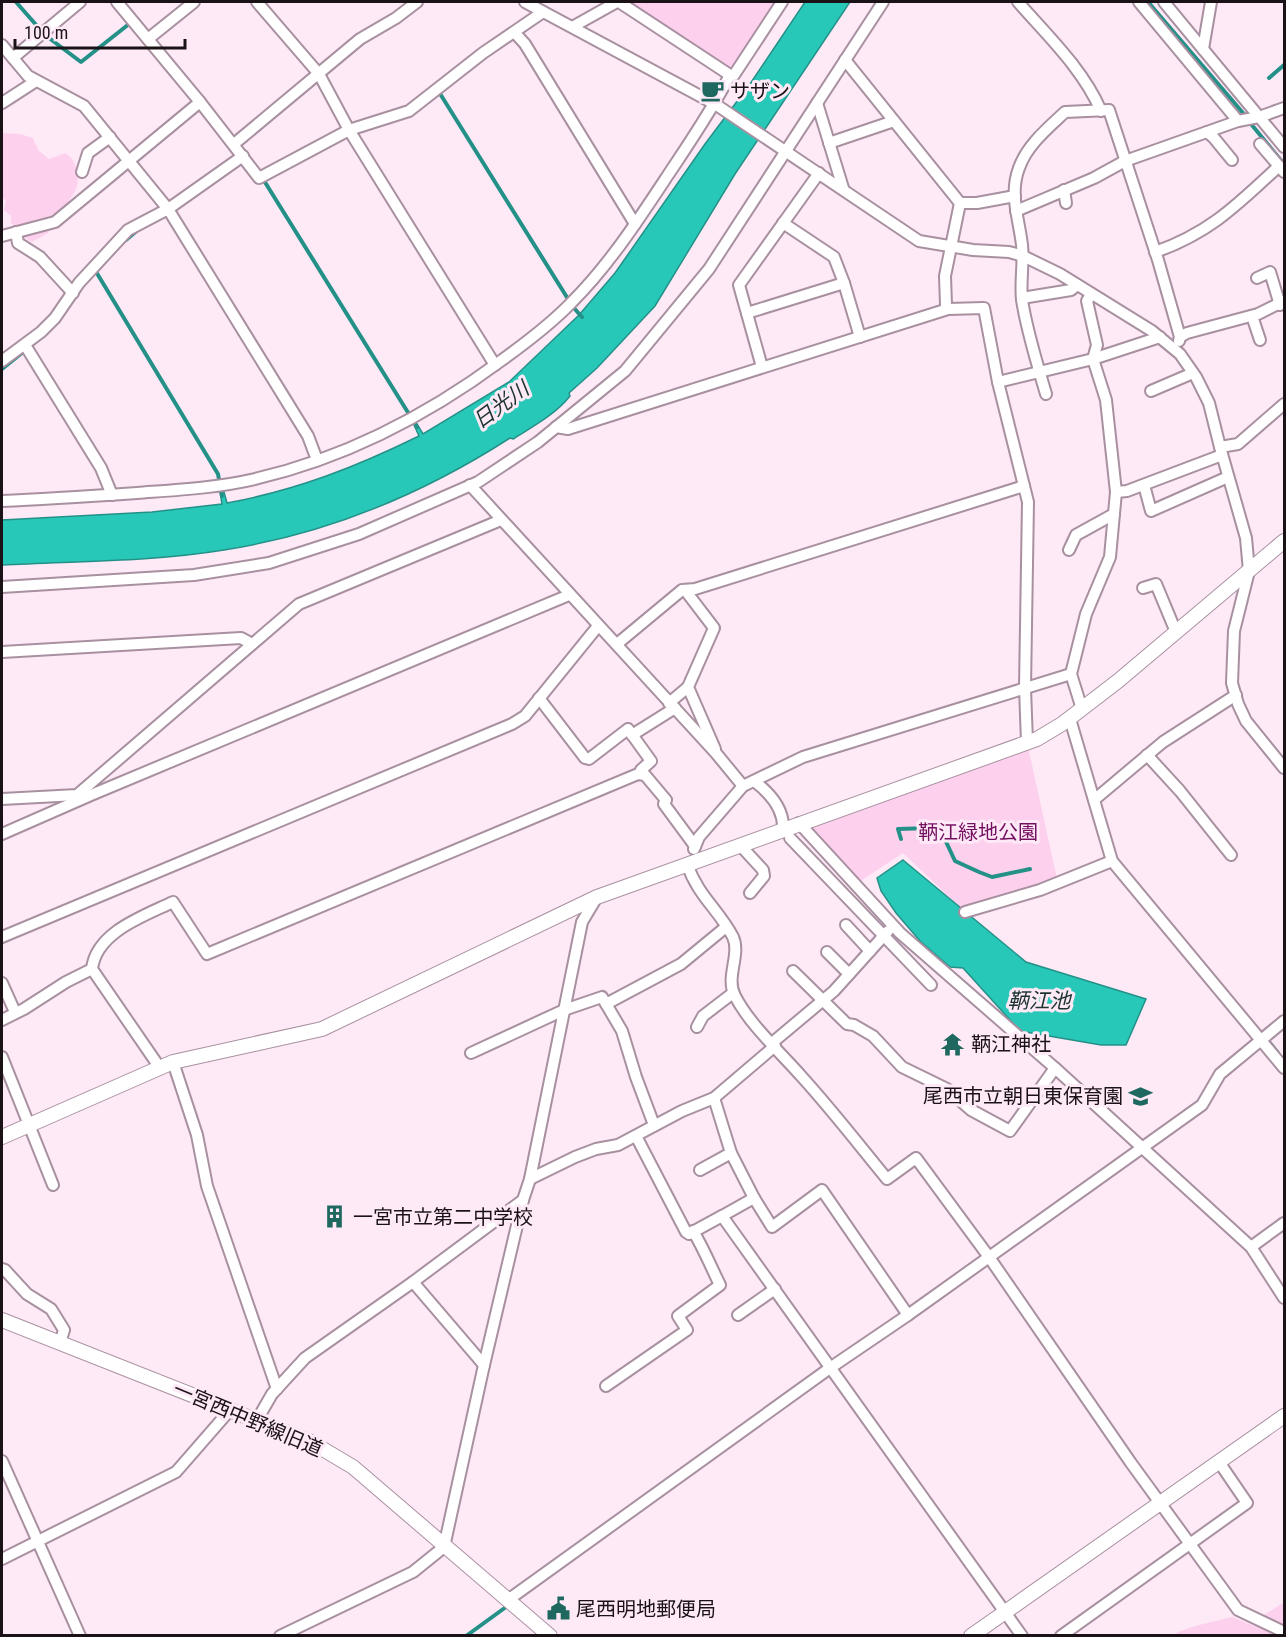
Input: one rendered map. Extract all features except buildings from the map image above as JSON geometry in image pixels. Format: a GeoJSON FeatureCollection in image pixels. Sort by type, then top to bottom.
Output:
{"type":"FeatureCollection","features":[{"type":"Feature","properties":{"kind":"street"},"geometry":{"type":"LineString","coordinates":[[13,58],[80,2]]}},
{"type":"Feature","properties":{"kind":"street"},"geometry":{"type":"LineString","coordinates":[[117,2],[201,102],[259,178],[350,130],[409,111],[483,53],[543,12]]}},
{"type":"Feature","properties":{"kind":"street"},"geometry":{"type":"LineString","coordinates":[[148,39],[194,2]]}},
{"type":"Feature","properties":{"kind":"street"},"geometry":{"type":"LineString","coordinates":[[257,2],[319,74],[350,130],[495,365]]}},
{"type":"Feature","properties":{"kind":"street"},"geometry":{"type":"LineString","coordinates":[[234,144],[360,39],[396,18],[417,2]]}},
{"type":"Feature","properties":{"kind":"street"},"geometry":{"type":"LineString","coordinates":[[525,2],[574,26],[715,104],[919,241],[950,247],[1009,252],[1023,256],[1060,274],[1160,337],[1175,350],[1193,373],[1209,403],[1246,538],[1249,571],[1234,631],[1232,683],[1246,721],[1284,768]]}},
{"type":"Feature","properties":{"kind":"street"},"geometry":{"type":"LineString","coordinates":[[574,26],[618,2],[730,75]]}},
{"type":"Feature","properties":{"kind":"street"},"geometry":{"type":"LineString","coordinates":[[2,501],[182,490],[254,479],[369,441],[425,412],[495,365],[573,301],[634,224],[715,104],[730,75],[734,75],[783,2]]}},
{"type":"Feature","properties":{"kind":"street"},"geometry":{"type":"LineString","coordinates":[[2,586],[194,575],[269,563],[359,534],[470,485],[529,447],[625,371],[709,269],[883,2]]}},
{"type":"Feature","properties":{"kind":"street"},"geometry":{"type":"LineString","coordinates":[[1018,2],[1093,92],[1101,111]]}},
{"type":"Feature","properties":{"kind":"street"},"geometry":{"type":"LineString","coordinates":[[1139,2],[1238,121]]}},
{"type":"Feature","properties":{"kind":"street"},"geometry":{"type":"LineString","coordinates":[[1164,2],[1284,147]]}},
{"type":"Feature","properties":{"kind":"street"},"geometry":{"type":"LineString","coordinates":[[1203,49],[1211,2]]}},
{"type":"Feature","properties":{"kind":"street"},"geometry":{"type":"LineString","coordinates":[[515,33],[525,44],[634,224]]}},
{"type":"Feature","properties":{"kind":"street"},"geometry":{"type":"LineString","coordinates":[[2,45],[28,76],[84,106],[168,209],[308,436],[317,460]]}},
{"type":"Feature","properties":{"kind":"street"},"geometry":{"type":"LineString","coordinates":[[844,60],[960,203]]}},
{"type":"Feature","properties":{"kind":"street"},"geometry":{"type":"LineString","coordinates":[[2,103],[36,81]]}},
{"type":"Feature","properties":{"kind":"street"},"geometry":{"type":"LineString","coordinates":[[2,236],[55,222],[201,102]]}},
{"type":"Feature","properties":{"kind":"street"},"geometry":{"type":"LineString","coordinates":[[817,103],[843,188]]}},
{"type":"Feature","properties":{"kind":"street"},"geometry":{"type":"LineString","coordinates":[[1016,211],[1094,178],[1125,161],[1238,121],[1259,117],[1284,108]]}},
{"type":"Feature","properties":{"kind":"street"},"geometry":{"type":"LineString","coordinates":[[1046,394],[1022,298],[1023,256],[1015,195],[1019,168],[1028,151],[1042,133],[1065,112],[1109,110],[1180,337],[1175,350]]}},
{"type":"Feature","properties":{"kind":"street"},"geometry":{"type":"LineString","coordinates":[[829,142],[894,121]]}},
{"type":"Feature","properties":{"kind":"street"},"geometry":{"type":"LineString","coordinates":[[1207,132],[1232,160]]}},
{"type":"Feature","properties":{"kind":"street"},"geometry":{"type":"LineString","coordinates":[[82,172],[88,153],[110,137]]}},
{"type":"Feature","properties":{"kind":"street"},"geometry":{"type":"LineString","coordinates":[[1155,252],[1171,247],[1210,227],[1282,169],[1260,144]]}},
{"type":"Feature","properties":{"kind":"street"},"geometry":{"type":"LineString","coordinates":[[2,359],[26,345],[55,318],[72,293],[128,230],[168,209],[243,156]]}},
{"type":"Feature","properties":{"kind":"street"},"geometry":{"type":"LineString","coordinates":[[762,367],[739,285],[819,173]]}},
{"type":"Feature","properties":{"kind":"street"},"geometry":{"type":"LineString","coordinates":[[1064,190],[1066,204]]}},
{"type":"Feature","properties":{"kind":"street"},"geometry":{"type":"LineString","coordinates":[[960,203],[977,203],[1015,195]]}},
{"type":"Feature","properties":{"kind":"street"},"geometry":{"type":"LineString","coordinates":[[948,309],[945,276],[960,203]]}},
{"type":"Feature","properties":{"kind":"street"},"geometry":{"type":"LineString","coordinates":[[783,223],[834,257],[860,337]]}},
{"type":"Feature","properties":{"kind":"street"},"geometry":{"type":"LineString","coordinates":[[16,232],[18,243],[40,257],[72,293]]}},
{"type":"Feature","properties":{"kind":"street"},"geometry":{"type":"LineString","coordinates":[[1180,337],[1211,325],[1252,316],[1282,303],[1270,272],[1257,278]]}},
{"type":"Feature","properties":{"kind":"street"},"geometry":{"type":"LineString","coordinates":[[747,313],[844,283]]}},
{"type":"Feature","properties":{"kind":"street"},"geometry":{"type":"LineString","coordinates":[[1022,298],[1071,290],[1077,285]]}},
{"type":"Feature","properties":{"kind":"street"},"geometry":{"type":"LineString","coordinates":[[1082,709],[1071,674],[1086,614],[1110,557],[1116,492],[1107,400],[1093,359],[1097,345],[1087,301],[1091,294]]}},
{"type":"Feature","properties":{"kind":"street"},"geometry":{"type":"LineString","coordinates":[[556,427],[568,429],[948,309],[984,308],[998,382],[1028,502],[1025,688],[1027,742]]}},
{"type":"Feature","properties":{"kind":"street"},"geometry":{"type":"LineString","coordinates":[[1252,316],[1260,340]]}},
{"type":"Feature","properties":{"kind":"street"},"geometry":{"type":"LineString","coordinates":[[998,382],[1093,359],[1160,337]]}},
{"type":"Feature","properties":{"kind":"street"},"geometry":{"type":"LineString","coordinates":[[26,345],[101,468],[112,495]]}},
{"type":"Feature","properties":{"kind":"street"},"geometry":{"type":"LineString","coordinates":[[1151,391],[1193,373]]}},
{"type":"Feature","properties":{"kind":"street"},"geometry":{"type":"LineString","coordinates":[[1116,492],[1127,491],[1238,444],[1284,404]]}},
{"type":"Feature","properties":{"kind":"street"},"geometry":{"type":"LineString","coordinates":[[1144,484],[1151,511],[1228,477]]}},
{"type":"Feature","properties":{"kind":"street"},"geometry":{"type":"LineString","coordinates":[[470,485],[716,752],[749,784],[774,801],[784,816],[787,834],[931,986]]}},
{"type":"Feature","properties":{"kind":"street"},"geometry":{"type":"LineString","coordinates":[[617,644],[685,590],[695,589],[1024,486]]}},
{"type":"Feature","properties":{"kind":"street"},"geometry":{"type":"LineString","coordinates":[[1069,550],[1076,535],[1114,514]]}},
{"type":"Feature","properties":{"kind":"street"},"geometry":{"type":"LineString","coordinates":[[2,799],[78,798],[299,604],[501,520]]}},
{"type":"Feature","properties":{"kind":"street"},"geometry":{"type":"LineString","coordinates":[[2,1137],[166,1065],[321,1029],[597,897],[740,845],[787,834],[799,823],[1037,739],[1082,709],[1284,541]]}},
{"type":"Feature","properties":{"kind":"street"},"geometry":{"type":"LineString","coordinates":[[1143,588],[1156,584],[1176,632]]}},
{"type":"Feature","properties":{"kind":"street"},"geometry":{"type":"LineString","coordinates":[[632,735],[672,705],[688,687],[714,628],[685,590]]}},
{"type":"Feature","properties":{"kind":"street"},"geometry":{"type":"LineString","coordinates":[[2,834],[78,798],[569,595]]}},
{"type":"Feature","properties":{"kind":"street"},"geometry":{"type":"LineString","coordinates":[[2,937],[512,724],[525,716],[598,626]]}},
{"type":"Feature","properties":{"kind":"street"},"geometry":{"type":"LineString","coordinates":[[2,652],[241,639],[252,644]]}},
{"type":"Feature","properties":{"kind":"street"},"geometry":{"type":"LineString","coordinates":[[1071,674],[803,758],[749,784],[699,837],[690,863],[696,888],[735,942],[731,978],[733,993],[745,1011],[826,1104],[887,1179],[916,1158],[989,1257],[1160,1503],[1238,1610],[1284,1632]]}},
{"type":"Feature","properties":{"kind":"street"},"geometry":{"type":"LineString","coordinates":[[688,687],[716,752]]}},
{"type":"Feature","properties":{"kind":"street"},"geometry":{"type":"LineString","coordinates":[[1094,800],[1187,725],[1236,695]]}},
{"type":"Feature","properties":{"kind":"street"},"geometry":{"type":"LineString","coordinates":[[277,1389],[207,1186],[197,1135],[166,1065],[92,969],[93,957],[101,945],[115,933],[173,902],[207,954],[640,774],[651,761],[628,729],[590,759],[585,758],[539,698]]}},
{"type":"Feature","properties":{"kind":"street"},"geometry":{"type":"LineString","coordinates":[[1070,718],[1112,861],[1284,1068]]}},
{"type":"Feature","properties":{"kind":"street"},"geometry":{"type":"LineString","coordinates":[[1147,755],[1180,791],[1231,855]]}},
{"type":"Feature","properties":{"kind":"street"},"geometry":{"type":"LineString","coordinates":[[640,774],[645,775],[666,800],[664,804],[695,846]]}},
{"type":"Feature","properties":{"kind":"street"},"geometry":{"type":"LineString","coordinates":[[799,823],[894,925],[1251,1247],[1284,1298]]}},
{"type":"Feature","properties":{"kind":"street"},"geometry":{"type":"LineString","coordinates":[[740,845],[763,870],[764,876],[750,893]]}},
{"type":"Feature","properties":{"kind":"street"},"geometry":{"type":"LineString","coordinates":[[965,912],[1040,890],[1112,861]]}},
{"type":"Feature","properties":{"kind":"street"},"geometry":{"type":"LineString","coordinates":[[280,1635],[413,1572],[444,1547],[484,1365],[530,1179],[582,922],[597,897]]}},
{"type":"Feature","properties":{"kind":"street"},"geometry":{"type":"LineString","coordinates":[[846,925],[870,951]]}},
{"type":"Feature","properties":{"kind":"street"},"geometry":{"type":"LineString","coordinates":[[530,1179],[575,1157],[596,1149],[618,1145],[654,1125],[714,1098],[822,1001],[894,925]]}},
{"type":"Feature","properties":{"kind":"street"},"geometry":{"type":"LineString","coordinates":[[606,1004],[681,964],[726,927]]}},
{"type":"Feature","properties":{"kind":"street"},"geometry":{"type":"LineString","coordinates":[[827,952],[849,974]]}},
{"type":"Feature","properties":{"kind":"street"},"geometry":{"type":"LineString","coordinates":[[2,1020],[15,1012],[24,1010],[66,982],[92,969]]}},
{"type":"Feature","properties":{"kind":"street"},"geometry":{"type":"LineString","coordinates":[[793,971],[847,1024],[854,1025],[873,1036],[902,1067],[947,1089],[971,1110],[1010,1131],[1055,1068]]}},
{"type":"Feature","properties":{"kind":"street"},"geometry":{"type":"LineString","coordinates":[[2,983],[15,1012]]}},
{"type":"Feature","properties":{"kind":"street"},"geometry":{"type":"LineString","coordinates":[[697,1027],[703,1016],[733,993]]}},
{"type":"Feature","properties":{"kind":"street"},"geometry":{"type":"LineString","coordinates":[[471,1053],[564,1010],[602,997],[625,1037],[636,1077],[654,1125]]}},
{"type":"Feature","properties":{"kind":"street"},"geometry":{"type":"LineString","coordinates":[[508,1600],[1202,1104],[1220,1074],[1284,1022]]}},
{"type":"Feature","properties":{"kind":"street"},"geometry":{"type":"LineString","coordinates":[[2,1057],[53,1185]]}},
{"type":"Feature","properties":{"kind":"street"},"geometry":{"type":"LineString","coordinates":[[714,1098],[732,1154],[754,1198],[772,1227],[822,1191],[908,1315]]}},
{"type":"Feature","properties":{"kind":"street"},"geometry":{"type":"LineString","coordinates":[[636,1136],[689,1234],[754,1198]]}},
{"type":"Feature","properties":{"kind":"street"},"geometry":{"type":"LineString","coordinates":[[700,1170],[732,1154]]}},
{"type":"Feature","properties":{"kind":"street"},"geometry":{"type":"LineString","coordinates":[[257,1420],[277,1389],[305,1358],[413,1282],[523,1200]]}},
{"type":"Feature","properties":{"kind":"street"},"geometry":{"type":"LineString","coordinates":[[722,1216],[1022,1635]]}},
{"type":"Feature","properties":{"kind":"street"},"geometry":{"type":"LineString","coordinates":[[1251,1247],[1284,1223]]}},
{"type":"Feature","properties":{"kind":"street"},"geometry":{"type":"LineString","coordinates":[[606,1386],[687,1330],[678,1316],[720,1285],[707,1260],[706,1252],[693,1232]]}},
{"type":"Feature","properties":{"kind":"street"},"geometry":{"type":"LineString","coordinates":[[2,1269],[27,1294],[51,1309],[64,1330],[60,1343]]}},
{"type":"Feature","properties":{"kind":"street"},"geometry":{"type":"LineString","coordinates":[[413,1282],[484,1365]]}},
{"type":"Feature","properties":{"kind":"street"},"geometry":{"type":"LineString","coordinates":[[738,1315],[775,1289]]}},
{"type":"Feature","properties":{"kind":"street","name":"一宮西中野線旧道"},"geometry":{"type":"LineString","coordinates":[[2,1320],[311,1442],[353,1467],[444,1547],[550,1635]]}},
{"type":"Feature","properties":{"kind":"street"},"geometry":{"type":"LineString","coordinates":[[2,1559],[176,1472],[230,1410]]}},
{"type":"Feature","properties":{"kind":"street"},"geometry":{"type":"LineString","coordinates":[[971,1635],[1284,1416]]}},
{"type":"Feature","properties":{"kind":"street"},"geometry":{"type":"LineString","coordinates":[[2,1461],[80,1635]]}},
{"type":"Feature","properties":{"kind":"street"},"geometry":{"type":"LineString","coordinates":[[1061,1635],[1247,1503],[1219,1462]]}},
{"type":"Feature","properties":{"kind":"green space"},"geometry":{"type":"Polygon","coordinates":[[[625,2],[776,2],[731,69],[625,2]]]}},
{"type":"Feature","properties":{"kind":"green space"},"geometry":{"type":"Polygon","coordinates":[[[2,133],[20,134],[33,138],[38,150],[49,159],[65,153],[76,167],[78,177],[73,195],[56,217],[48,233],[32,242],[11,223],[11,216],[4,210],[6,201],[2,197],[2,133]]]}},
{"type":"Feature","properties":{"kind":"green space","name":"鞆江緑地公園"},"geometry":{"type":"Polygon","coordinates":[[[1027,742],[1058,883],[965,912],[903,853],[856,884],[799,823],[1027,742]]]}},
{"type":"Feature","properties":{"kind":"green space"},"geometry":{"type":"Polygon","coordinates":[[[1284,1602],[1284,1630],[1258,1619],[1284,1602]]]}},
{"type":"Feature","properties":{"kind":"green space"},"geometry":{"type":"Polygon","coordinates":[[[1232,1617],[1272,1633],[1265,1636],[1174,1635],[1193,1627],[1232,1617]]]}},
{"type":"Feature","properties":{"kind":"water","name":"日光川"},"geometry":{"type":"Polygon","coordinates":[[[805,2],[850,2],[735,174],[655,306],[597,368],[569,393],[570,396],[564,403],[543,420],[513,439],[510,438],[443,477],[408,494],[373,509],[299,534],[196,554],[141,559],[2,565],[2,520],[152,512],[222,504],[220,492],[224,492],[227,503],[253,498],[326,476],[396,447],[419,436],[414,425],[417,424],[423,434],[509,382],[579,315],[615,273],[750,84],[805,2]]]}},
{"type":"Feature","properties":{"kind":"water","name":"鞆江池"},"geometry":{"type":"Polygon","coordinates":[[[903,860],[1026,962],[1146,999],[1126,1045],[1101,1045],[1020,1031],[963,968],[950,967],[920,941],[896,913],[881,891],[877,878],[903,860]]]}},
{"type":"Feature","properties":{"kind":"waterway"},"geometry":{"type":"LineString","coordinates":[[16,2],[45,35],[81,62],[129,24]]}},
{"type":"Feature","properties":{"kind":"waterway"},"geometry":{"type":"LineString","coordinates":[[1148,2],[1243,113]]}},
{"type":"Feature","properties":{"kind":"waterway"},"geometry":{"type":"LineString","coordinates":[[1269,78],[1284,65]]}},
{"type":"Feature","properties":{"kind":"waterway"},"geometry":{"type":"LineString","coordinates":[[439,92],[573,307],[582,317]]}},
{"type":"Feature","properties":{"kind":"waterway"},"geometry":{"type":"LineString","coordinates":[[1251,124],[1284,164]]}},
{"type":"Feature","properties":{"kind":"waterway"},"geometry":{"type":"LineString","coordinates":[[263,179],[417,427]]}},
{"type":"Feature","properties":{"kind":"waterway"},"geometry":{"type":"LineString","coordinates":[[126,240],[139,229]]}},
{"type":"Feature","properties":{"kind":"waterway"},"geometry":{"type":"LineString","coordinates":[[95,270],[218,474],[222,496]]}},
{"type":"Feature","properties":{"kind":"waterway"},"geometry":{"type":"LineString","coordinates":[[2,369],[43,336]]}},
{"type":"Feature","properties":{"kind":"waterway"},"geometry":{"type":"LineString","coordinates":[[901,839],[898,829],[931,828],[941,831],[955,861],[979,872],[992,877],[1030,869]]}},
{"type":"Feature","properties":{"kind":"waterway"},"geometry":{"type":"LineString","coordinates":[[1270,1043],[1278,1053]]}},
{"type":"Feature","properties":{"kind":"waterway"},"geometry":{"type":"LineString","coordinates":[[466,1636],[506,1607]]}},
{"type":"Feature","properties":{"kind":"place","name":"サザン"},"geometry":{"type":"Point","coordinates":[712,91]}},
{"type":"Feature","properties":{"kind":"place","name":"鞆江神社"},"geometry":{"type":"Point","coordinates":[953,1044]}},
{"type":"Feature","properties":{"kind":"place","name":"尾西市立朝日東保育園"},"geometry":{"type":"Point","coordinates":[1141,1096]}},
{"type":"Feature","properties":{"kind":"place","name":"一宮市立第二中学校"},"geometry":{"type":"Point","coordinates":[335,1217]}},
{"type":"Feature","properties":{"kind":"place","name":"尾西明地郵便局"},"geometry":{"type":"Point","coordinates":[558,1609]}}]}
